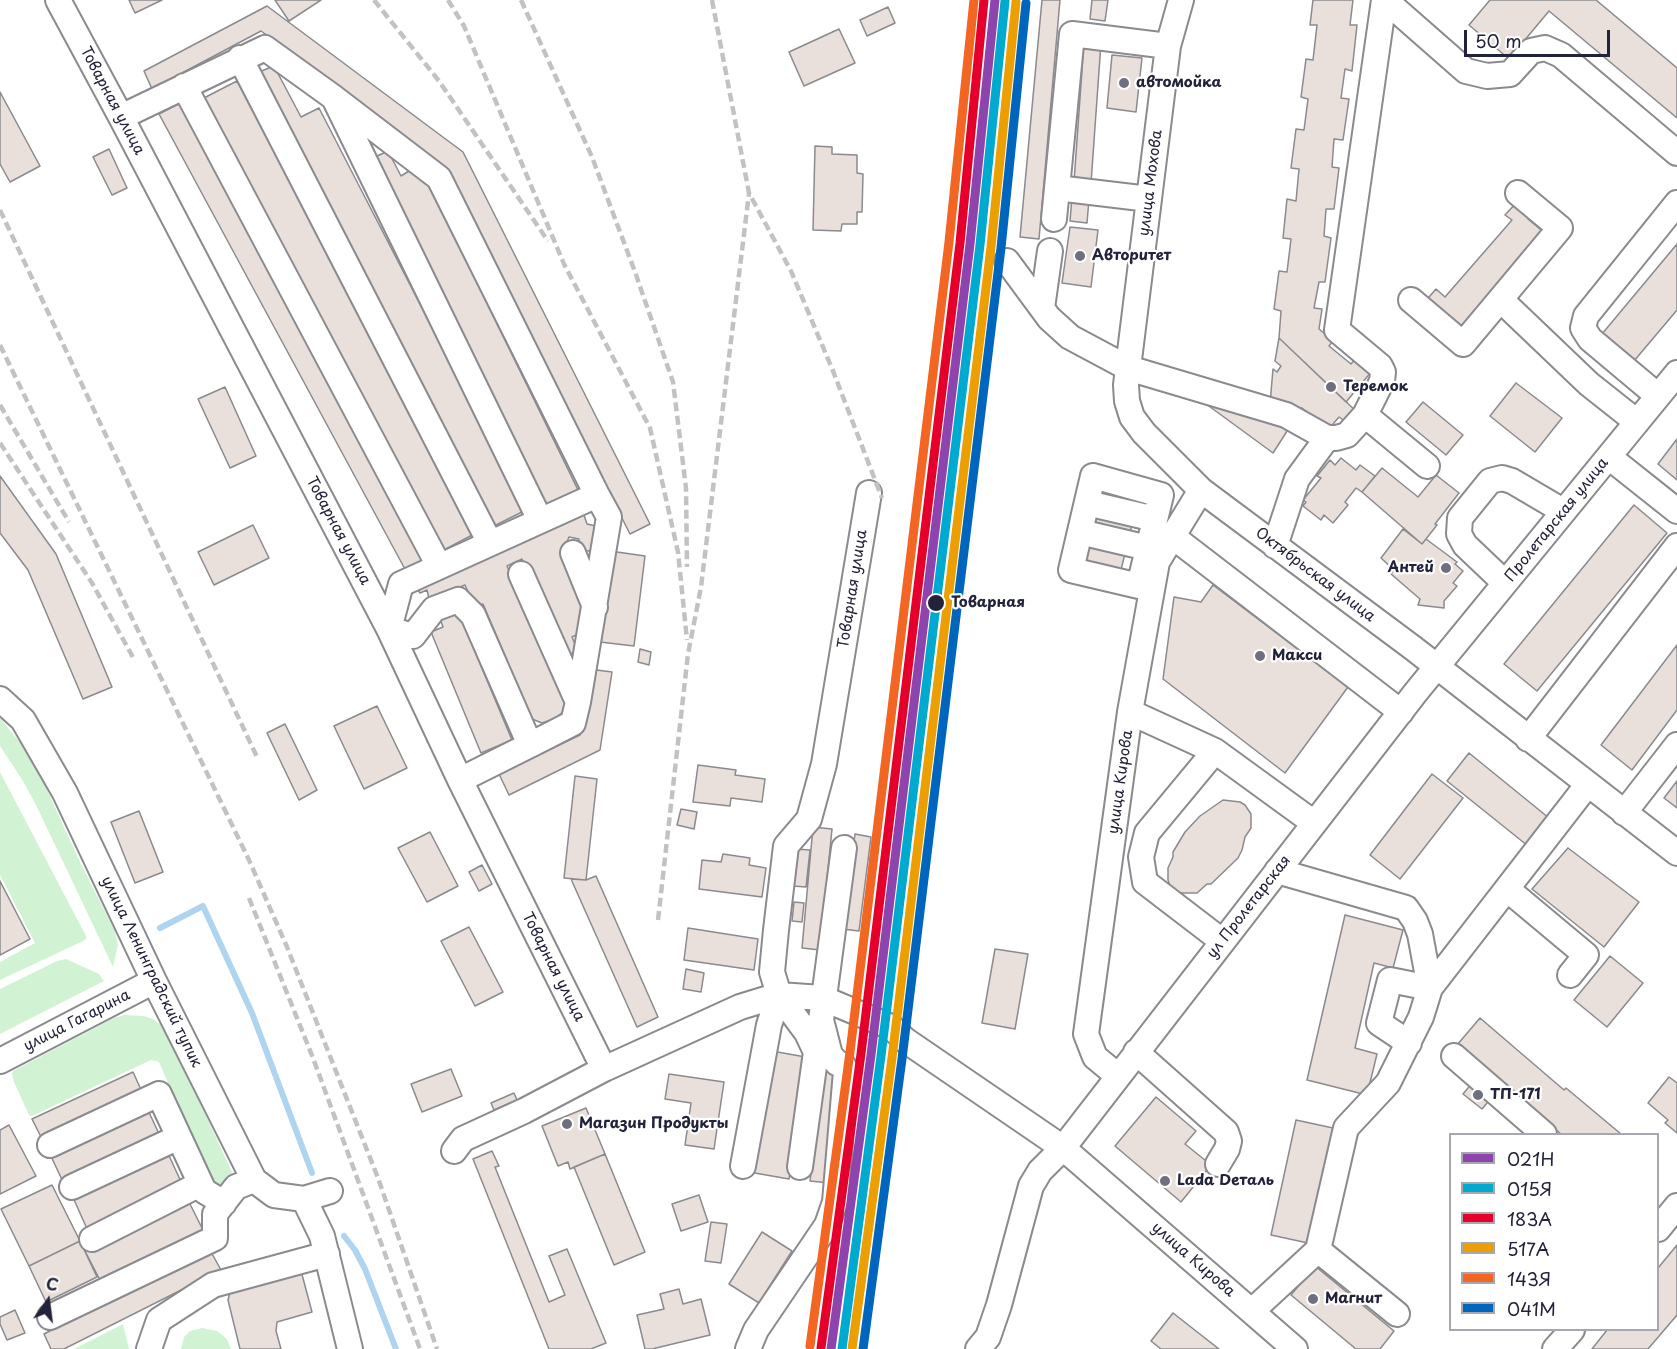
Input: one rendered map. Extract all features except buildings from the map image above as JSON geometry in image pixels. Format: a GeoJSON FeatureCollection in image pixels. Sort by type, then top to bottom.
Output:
{"type":"FeatureCollection","features":[{"type":"Feature","properties":{"kind":"street","name":"Товарная улица"},"geometry":{"type":"LineString","coordinates":[[58,0],[389,629],[460,780],[604,1069]]}},
{"type":"Feature","properties":{"kind":"street","name":"улица Мохова"},"geometry":{"type":"LineString","coordinates":[[1128,368],[1168,46],[1181,0]]}},
{"type":"Feature","properties":{"kind":"street"},"geometry":{"type":"LineString","coordinates":[[1385,0],[1466,71],[1487,76],[1510,74],[1531,51],[1545,48],[1561,55],[1677,153]]}},
{"type":"Feature","properties":{"kind":"street"},"geometry":{"type":"LineString","coordinates":[[1007,261],[1042,308],[1070,337],[1128,368],[1286,415],[1327,438],[1347,435],[1365,415],[1383,381],[1380,366],[1337,330],[1385,0]]}},
{"type":"Feature","properties":{"kind":"street"},"geometry":{"type":"LineString","coordinates":[[1054,219],[1072,34],[1168,46]]}},
{"type":"Feature","properties":{"kind":"street"},"geometry":{"type":"LineString","coordinates":[[121,117],[265,48],[439,178],[609,517],[573,723],[460,780]]}},
{"type":"Feature","properties":{"kind":"street"},"geometry":{"type":"LineString","coordinates":[[240,58],[490,543]]}},
{"type":"Feature","properties":{"kind":"street"},"geometry":{"type":"LineString","coordinates":[[184,86],[439,566]]}},
{"type":"Feature","properties":{"kind":"street"},"geometry":{"type":"LineString","coordinates":[[333,97],[540,520]]}},
{"type":"Feature","properties":{"kind":"street"},"geometry":{"type":"LineString","coordinates":[[1057,188],[1149,199]]}},
{"type":"Feature","properties":{"kind":"street"},"geometry":{"type":"LineString","coordinates":[[1411,300],[1463,344],[1560,228],[1518,193]]}},
{"type":"Feature","properties":{"kind":"street"},"geometry":{"type":"LineString","coordinates":[[1658,396],[1590,339],[1582,328],[1586,316],[1677,203]]}},
{"type":"Feature","properties":{"kind":"street"},"geometry":{"type":"LineString","coordinates":[[1042,308],[1050,251]]}},
{"type":"Feature","properties":{"kind":"street"},"geometry":{"type":"LineString","coordinates":[[1501,300],[1589,384],[1637,422]]}},
{"type":"Feature","properties":{"kind":"street","name":"Октябрьская улица"},"geometry":{"type":"LineString","coordinates":[[1128,368],[1127,401],[1132,417],[1144,433],[1201,490],[1677,853]]}},
{"type":"Feature","properties":{"kind":"street","name":"Пролетарская улица"},"geometry":{"type":"LineString","coordinates":[[1436,667],[1677,373]]}},
{"type":"Feature","properties":{"kind":"street"},"geometry":{"type":"LineString","coordinates":[[1365,415],[1427,466]]}},
{"type":"Feature","properties":{"kind":"street"},"geometry":{"type":"LineString","coordinates":[[1275,546],[1297,479],[1327,438]]}},
{"type":"Feature","properties":{"kind":"street"},"geometry":{"type":"LineString","coordinates":[[1609,457],[1677,511]]}},
{"type":"Feature","properties":{"kind":"street"},"geometry":{"type":"LineString","coordinates":[[1093,476],[1161,495],[1155,541],[1139,586],[1071,570],[1093,476]]}},
{"type":"Feature","properties":{"kind":"street"},"geometry":{"type":"LineString","coordinates":[[1506,583],[1465,545],[1459,534],[1460,518],[1490,481],[1502,478],[1512,481],[1563,511]]}},
{"type":"Feature","properties":{"kind":"street","name":"улица Кирова"},"geometry":{"type":"LineString","coordinates":[[1118,1076],[1095,1057],[1086,1034],[1130,712],[1155,541],[1201,490]]}},
{"type":"Feature","properties":{"kind":"street","name":"Товарная улица"},"geometry":{"type":"LineString","coordinates":[[779,995],[772,972],[786,846],[809,819],[824,764],[869,493]]}},
{"type":"Feature","properties":{"kind":"street"},"geometry":{"type":"LineString","coordinates":[[530,745],[473,615],[458,600],[435,609],[413,636],[389,629],[401,584],[597,495]]}},
{"type":"Feature","properties":{"kind":"street"},"geometry":{"type":"LineString","coordinates":[[1082,524],[1155,541],[1401,712]]}},
{"type":"Feature","properties":{"kind":"street"},"geometry":{"type":"LineString","coordinates":[[1528,740],[1677,546]]}},
{"type":"Feature","properties":{"kind":"street"},"geometry":{"type":"LineString","coordinates":[[573,553],[595,607]]}},
{"type":"Feature","properties":{"kind":"street"},"geometry":{"type":"LineString","coordinates":[[521,574],[578,702]]}},
{"type":"Feature","properties":{"kind":"street","name":"ул Пролетарская"},"geometry":{"type":"LineString","coordinates":[[978,1349],[988,1337],[999,1305],[1031,1186],[1040,1171],[1063,1148],[1436,667]]}},
{"type":"Feature","properties":{"kind":"street","name":"улица Ленинградский тупик"},"geometry":{"type":"LineString","coordinates":[[0,699],[23,720],[64,793],[154,981],[254,1180]]}},
{"type":"Feature","properties":{"kind":"street"},"geometry":{"type":"LineString","coordinates":[[1130,712],[1215,751],[1314,823]]}},
{"type":"Feature","properties":{"kind":"street"},"geometry":{"type":"LineString","coordinates":[[1624,813],[1677,745]]}},
{"type":"Feature","properties":{"kind":"street"},"geometry":{"type":"LineString","coordinates":[[1215,751],[1148,833],[1142,857],[1145,882],[1222,941]]}},
{"type":"Feature","properties":{"kind":"street"},"geometry":{"type":"LineString","coordinates":[[1252,1311],[1318,1250],[1346,1128],[1388,1083],[1421,1017],[1430,988],[1588,784]]}},
{"type":"Feature","properties":{"kind":"street"},"geometry":{"type":"LineString","coordinates":[[748,1349],[756,1330],[827,1225],[835,1202],[846,1071],[843,1065],[837,1063],[830,1055],[821,1020],[822,998],[827,982],[844,849]]}},
{"type":"Feature","properties":{"kind":"street"},"geometry":{"type":"LineString","coordinates":[[1276,871],[1406,908],[1420,934],[1430,988]]}},
{"type":"Feature","properties":{"kind":"street"},"geometry":{"type":"LineString","coordinates":[[1507,888],[1586,955],[1570,975]]}},
{"type":"Feature","properties":{"kind":"street"},"geometry":{"type":"LineString","coordinates":[[1409,1043],[1379,1023],[1390,980],[1430,988]]}},
{"type":"Feature","properties":{"kind":"street","name":"улица Гагарина"},"geometry":{"type":"LineString","coordinates":[[0,1061],[154,981]]}},
{"type":"Feature","properties":{"kind":"street"},"geometry":{"type":"LineString","coordinates":[[743,1167],[769,1025],[779,995]]}},
{"type":"Feature","properties":{"kind":"street"},"geometry":{"type":"LineString","coordinates":[[779,995],[807,1034],[816,1052],[800,1167]]}},
{"type":"Feature","properties":{"kind":"street"},"geometry":{"type":"LineString","coordinates":[[454,1151],[463,1139],[524,1111],[604,1069],[740,1007],[779,995],[822,998],[891,1027],[905,1040],[1063,1148]]}},
{"type":"Feature","properties":{"kind":"street"},"geometry":{"type":"LineString","coordinates":[[1136,1052],[1226,1132],[1229,1141],[1218,1164]]}},
{"type":"Feature","properties":{"kind":"street"},"geometry":{"type":"LineString","coordinates":[[1454,1056],[1543,1133]]}},
{"type":"Feature","properties":{"kind":"street"},"geometry":{"type":"LineString","coordinates":[[50,1145],[159,1094],[204,1191],[224,1203]]}},
{"type":"Feature","properties":{"kind":"street"},"geometry":{"type":"LineString","coordinates":[[72,1187],[179,1137]]}},
{"type":"Feature","properties":{"kind":"street","name":"улица Кирова"},"geometry":{"type":"LineString","coordinates":[[1063,1148],[1252,1311],[1282,1345]]}},
{"type":"Feature","properties":{"kind":"street"},"geometry":{"type":"LineString","coordinates":[[50,1317],[215,1238],[214,1214],[236,1187],[254,1180],[274,1195],[304,1199],[330,1191]]}},
{"type":"Feature","properties":{"kind":"street"},"geometry":{"type":"LineString","coordinates":[[92,1239],[201,1184]]}},
{"type":"Feature","properties":{"kind":"street"},"geometry":{"type":"LineString","coordinates":[[304,1199],[322,1236],[350,1349]]}},
{"type":"Feature","properties":{"kind":"street"},"geometry":{"type":"LineString","coordinates":[[1659,1228],[1677,1206]]}},
{"type":"Feature","properties":{"kind":"street"},"geometry":{"type":"LineString","coordinates":[[1318,1250],[1397,1314]]}},
{"type":"Feature","properties":{"kind":"street"},"geometry":{"type":"LineString","coordinates":[[148,1349],[159,1320],[213,1285],[327,1254]]}},
{"type":"Feature","properties":{"kind":"street"},"geometry":{"type":"LineString","coordinates":[[1555,1349],[1570,1331]]}},
{"type":"Feature","properties":{"kind":"green space"},"geometry":{"type":"Polygon","coordinates":[[[0,718],[32,757],[80,862],[115,931],[118,945],[113,967],[36,805],[0,746],[0,718]]]}},
{"type":"Feature","properties":{"kind":"green space"},"geometry":{"type":"Polygon","coordinates":[[[0,772],[86,939],[0,980],[0,962],[35,943],[0,875],[0,772]]]}},
{"type":"Feature","properties":{"kind":"green space"},"geometry":{"type":"Polygon","coordinates":[[[66,959],[99,974],[104,981],[0,1034],[0,989],[57,961],[66,959]]]}},
{"type":"Feature","properties":{"kind":"green space"},"geometry":{"type":"Polygon","coordinates":[[[124,1015],[153,1019],[166,1029],[232,1172],[231,1180],[221,1187],[211,1183],[159,1062],[151,1060],[32,1116],[29,1115],[14,1082],[13,1071],[114,1018],[124,1015]]]}},
{"type":"Feature","properties":{"kind":"green space"},"geometry":{"type":"Polygon","coordinates":[[[123,1324],[129,1349],[74,1349],[123,1324]]]}},
{"type":"Feature","properties":{"kind":"green space"},"geometry":{"type":"Polygon","coordinates":[[[202,1328],[217,1331],[227,1339],[231,1349],[181,1349],[184,1337],[190,1331],[202,1328]]]}},
{"type":"Feature","properties":{"kind":"waterway"},"geometry":{"type":"LineString","coordinates":[[160,928],[203,906],[252,1013],[312,1173]]}},
{"type":"Feature","properties":{"kind":"waterway"},"geometry":{"type":"LineString","coordinates":[[344,1236],[365,1269],[396,1349]]}},
{"type":"Feature","properties":{"kind":"railway"},"geometry":{"type":"LineString","coordinates":[[374,0],[439,81],[548,241]]}},
{"type":"Feature","properties":{"kind":"railway"},"geometry":{"type":"LineString","coordinates":[[448,0],[464,26],[564,264],[650,428],[678,552],[687,640]]}},
{"type":"Feature","properties":{"kind":"railway"},"geometry":{"type":"LineString","coordinates":[[521,0],[592,157],[673,382],[686,488],[687,567]]}},
{"type":"Feature","properties":{"kind":"railway"},"geometry":{"type":"LineString","coordinates":[[712,0],[749,193],[791,271],[882,498]]}},
{"type":"Feature","properties":{"kind":"railway"},"geometry":{"type":"LineString","coordinates":[[658,920],[688,654],[701,587],[749,193]]}},
{"type":"Feature","properties":{"kind":"railway"},"geometry":{"type":"LineString","coordinates":[[0,210],[257,757]]}},
{"type":"Feature","properties":{"kind":"railway"},"geometry":{"type":"LineString","coordinates":[[0,345],[249,860],[287,947],[378,1178],[437,1349]]}},
{"type":"Feature","properties":{"kind":"railway"},"geometry":{"type":"LineString","coordinates":[[0,405],[69,522]]}},
{"type":"Feature","properties":{"kind":"railway"},"geometry":{"type":"LineString","coordinates":[[0,443],[92,583],[135,661]]}},
{"type":"Feature","properties":{"kind":"railway"},"geometry":{"type":"LineString","coordinates":[[249,898],[313,1058],[420,1349]]}},
{"type":"Feature","properties":{"kind":"transit line","name":"143Я"},"geometry":{"type":"LineString","coordinates":[[810,1346],[850,1052],[949,242],[974,0]]}},
{"type":"Feature","properties":{"kind":"transit line","name":"183А"},"geometry":{"type":"LineString","coordinates":[[821,1348],[861,1054],[960,243],[984,0]]}},
{"type":"Feature","properties":{"kind":"transit line","name":"021Н"},"geometry":{"type":"LineString","coordinates":[[831,1349],[871,1055],[970,244],[995,0]]}},
{"type":"Feature","properties":{"kind":"transit line","name":"015Я"},"geometry":{"type":"LineString","coordinates":[[842,1349],[881,1056],[980,245],[1005,1]]}},
{"type":"Feature","properties":{"kind":"transit line","name":"517А"},"geometry":{"type":"LineString","coordinates":[[852,1349],[892,1058],[991,247],[1016,2]]}},
{"type":"Feature","properties":{"kind":"transit line","name":"041М"},"geometry":{"type":"LineString","coordinates":[[863,1349],[902,1059],[1001,248],[1026,3]]}},
{"type":"Feature","properties":{"kind":"place","name":"автомойка"},"geometry":{"type":"Point","coordinates":[1124,83]}},
{"type":"Feature","properties":{"kind":"place","name":"Авторитет"},"geometry":{"type":"Point","coordinates":[1080,256]}},
{"type":"Feature","properties":{"kind":"place","name":"Теремок"},"geometry":{"type":"Point","coordinates":[1331,387]}},
{"type":"Feature","properties":{"kind":"place","name":"Антей"},"geometry":{"type":"Point","coordinates":[1446,568]}},
{"type":"Feature","properties":{"kind":"place","name":"Товарная"},"geometry":{"type":"Point","coordinates":[936,603]}},
{"type":"Feature","properties":{"kind":"place","name":"Макси"},"geometry":{"type":"Point","coordinates":[1260,656]}},
{"type":"Feature","properties":{"kind":"place","name":"ТП-171"},"geometry":{"type":"Point","coordinates":[1478,1095]}},
{"type":"Feature","properties":{"kind":"place","name":"Магазин Продукты"},"geometry":{"type":"Point","coordinates":[567,1124]}},
{"type":"Feature","properties":{"kind":"place","name":"Lada Dеталь"},"geometry":{"type":"Point","coordinates":[1165,1181]}},
{"type":"Feature","properties":{"kind":"place","name":"Магнит"},"geometry":{"type":"Point","coordinates":[1313,1299]}}]}
